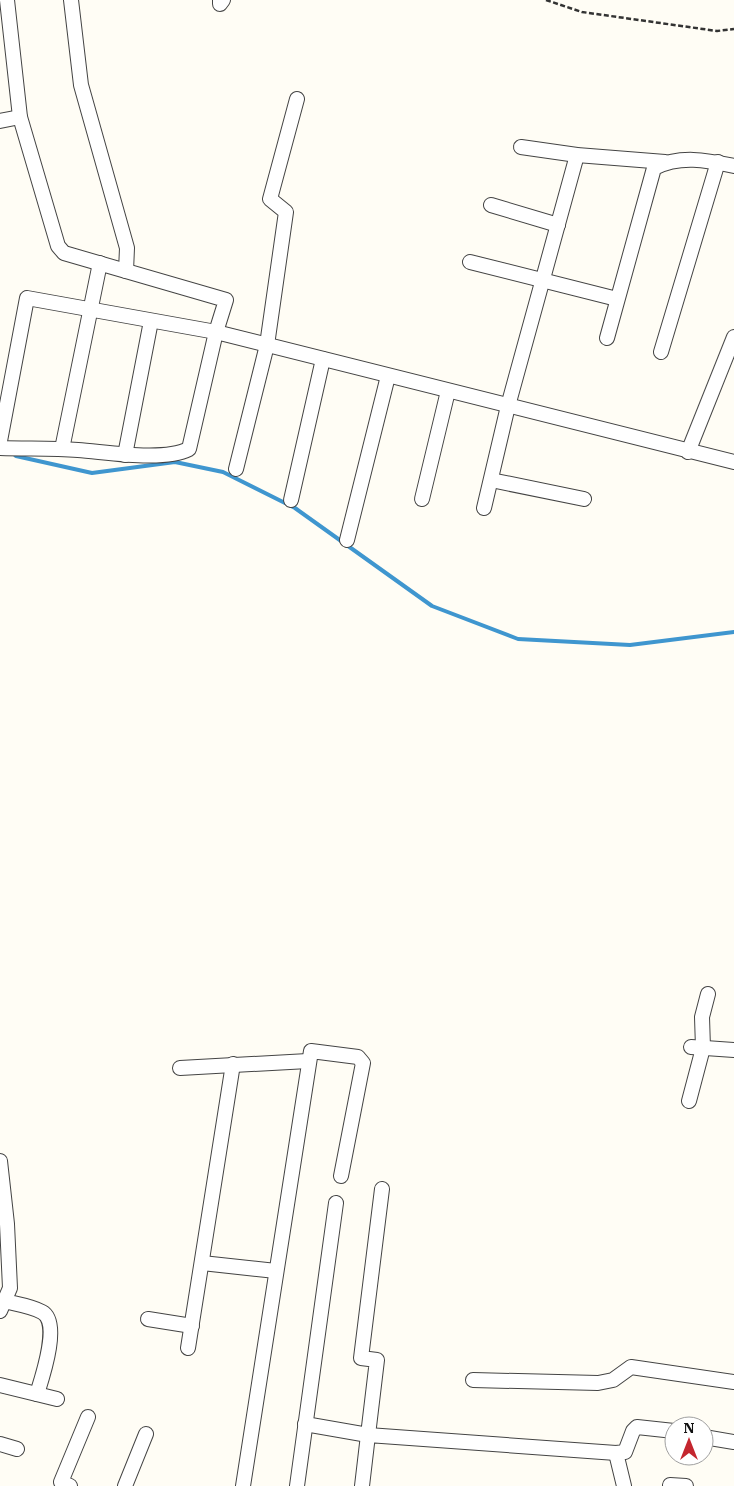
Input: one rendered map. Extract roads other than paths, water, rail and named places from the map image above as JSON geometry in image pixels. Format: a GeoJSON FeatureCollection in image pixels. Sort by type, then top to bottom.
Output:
{"type":"FeatureCollection","features":[{"type":"Feature","properties":{"kind":"street"},"geometry":{"type":"LineString","coordinates":[[0,448],[125,455],[180,454],[189,449],[216,332],[226,300],[64,253],[58,246],[20,117],[7,0]]}},
{"type":"Feature","properties":{"kind":"street"},"geometry":{"type":"LineString","coordinates":[[71,0],[81,85],[127,248],[126,271]]}},
{"type":"Feature","properties":{"kind":"street"},"geometry":{"type":"LineString","coordinates":[[236,470],[267,345],[286,212],[270,199],[297,99]]}},
{"type":"Feature","properties":{"kind":"street"},"geometry":{"type":"LineString","coordinates":[[0,121],[20,117]]}},
{"type":"Feature","properties":{"kind":"street"},"geometry":{"type":"LineString","coordinates":[[520,147],[577,155],[666,162],[688,160],[718,162],[734,166]]}},
{"type":"Feature","properties":{"kind":"street"},"geometry":{"type":"LineString","coordinates":[[484,508],[508,406],[577,155]]}},
{"type":"Feature","properties":{"kind":"street"},"geometry":{"type":"LineString","coordinates":[[607,338],[650,177],[654,168],[666,162]]}},
{"type":"Feature","properties":{"kind":"street"},"geometry":{"type":"LineString","coordinates":[[661,352],[718,162]]}},
{"type":"Feature","properties":{"kind":"street"},"geometry":{"type":"LineString","coordinates":[[491,205],[558,224]]}},
{"type":"Feature","properties":{"kind":"street"},"geometry":{"type":"LineString","coordinates":[[470,262],[617,299]]}},
{"type":"Feature","properties":{"kind":"street"},"geometry":{"type":"LineString","coordinates":[[62,450],[100,263]]}},
{"type":"Feature","properties":{"kind":"street"},"geometry":{"type":"LineString","coordinates":[[0,441],[27,298],[216,332],[734,462]]}},
{"type":"Feature","properties":{"kind":"street"},"geometry":{"type":"LineString","coordinates":[[125,455],[151,320]]}},
{"type":"Feature","properties":{"kind":"street"},"geometry":{"type":"LineString","coordinates":[[688,452],[734,337]]}},
{"type":"Feature","properties":{"kind":"street"},"geometry":{"type":"LineString","coordinates":[[291,500],[323,359]]}},
{"type":"Feature","properties":{"kind":"street"},"geometry":{"type":"LineString","coordinates":[[347,540],[388,376]]}},
{"type":"Feature","properties":{"kind":"street"},"geometry":{"type":"LineString","coordinates":[[422,499],[448,391]]}},
{"type":"Feature","properties":{"kind":"street"},"geometry":{"type":"LineString","coordinates":[[490,480],[584,499]]}},
{"type":"Feature","properties":{"kind":"street"},"geometry":{"type":"LineString","coordinates":[[689,1102],[702,1017],[708,994]]}},
{"type":"Feature","properties":{"kind":"street"},"geometry":{"type":"LineString","coordinates":[[697,1047],[734,1050]]}},
{"type":"Feature","properties":{"kind":"street"},"geometry":{"type":"LineString","coordinates":[[243,1486],[310,1051],[358,1057],[363,1063],[363,1074],[341,1176]]}},
{"type":"Feature","properties":{"kind":"street"},"geometry":{"type":"LineString","coordinates":[[180,1068],[308,1061]]}},
{"type":"Feature","properties":{"kind":"street"},"geometry":{"type":"LineString","coordinates":[[188,1348],[233,1064]]}},
{"type":"Feature","properties":{"kind":"street"},"geometry":{"type":"LineString","coordinates":[[0,1161],[7,1224],[10,1288],[2,1306],[44,1312],[50,1320],[51,1332],[46,1367],[37,1394]]}},
{"type":"Feature","properties":{"kind":"street"},"geometry":{"type":"LineString","coordinates":[[362,1486],[377,1360],[361,1358],[382,1189]]}},
{"type":"Feature","properties":{"kind":"street"},"geometry":{"type":"LineString","coordinates":[[297,1486],[336,1203]]}},
{"type":"Feature","properties":{"kind":"street"},"geometry":{"type":"LineString","coordinates":[[202,1263],[276,1271]]}},
{"type":"Feature","properties":{"kind":"street"},"geometry":{"type":"LineString","coordinates":[[148,1319],[192,1326]]}},
{"type":"Feature","properties":{"kind":"street"},"geometry":{"type":"LineString","coordinates":[[473,1380],[598,1383],[613,1380],[631,1367],[734,1382]]}},
{"type":"Feature","properties":{"kind":"street"},"geometry":{"type":"LineString","coordinates":[[0,1385],[57,1399]]}},
{"type":"Feature","properties":{"kind":"street"},"geometry":{"type":"LineString","coordinates":[[70,1486],[61,1482],[88,1417]]}},
{"type":"Feature","properties":{"kind":"street"},"geometry":{"type":"LineString","coordinates":[[305,1424],[368,1434],[616,1453],[625,1452],[633,1431],[637,1427],[664,1431]]}},
{"type":"Feature","properties":{"kind":"street"},"geometry":{"type":"LineString","coordinates":[[125,1486],[146,1434]]}},
{"type":"Feature","properties":{"kind":"street"},"geometry":{"type":"LineString","coordinates":[[714,1439],[734,1442]]}},
{"type":"Feature","properties":{"kind":"street"},"geometry":{"type":"LineString","coordinates":[[0,1444],[17,1449]]}},
{"type":"Feature","properties":{"kind":"street"},"geometry":{"type":"LineString","coordinates":[[616,1453],[624,1486]]}},
{"type":"Feature","properties":{"kind":"street"},"geometry":{"type":"LineString","coordinates":[[670,1485],[686,1486]]}},
{"type":"Feature","properties":{"kind":"waterway"},"geometry":{"type":"LineString","coordinates":[[13,453],[16,456],[92,473],[175,462],[223,472],[295,508],[432,606],[518,639],[630,645],[734,632]]}}]}
